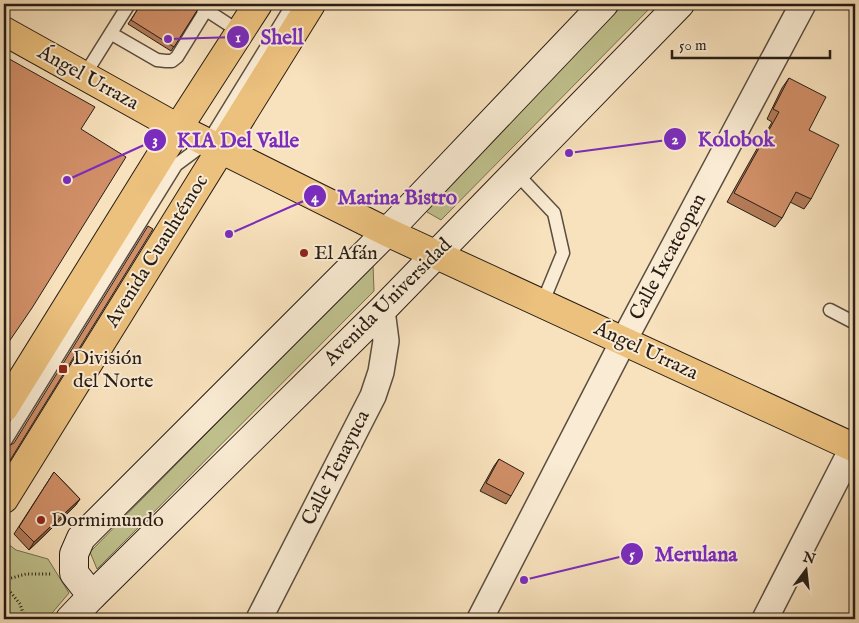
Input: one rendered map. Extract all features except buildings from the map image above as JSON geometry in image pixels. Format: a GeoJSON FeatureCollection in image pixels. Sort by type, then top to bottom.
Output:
{"type":"FeatureCollection","features":[{"type":"Feature","properties":{"kind":"main road"},"geometry":{"type":"LineString","coordinates":[[4,408],[178,128],[258,4]]}},
{"type":"Feature","properties":{"kind":"main road","name":"Avenida Cuauhtémoc"},"geometry":{"type":"LineString","coordinates":[[4,499],[214,146],[311,4]]}},
{"type":"Feature","properties":{"kind":"main road"},"geometry":{"type":"LineString","coordinates":[[92,596],[74,573],[74,554],[81,538],[387,232],[604,4]]}},
{"type":"Feature","properties":{"kind":"main road","name":"Avenida Universidad"},"geometry":{"type":"LineString","coordinates":[[70,619],[382,310],[680,4]]}},
{"type":"Feature","properties":{"kind":"main road","name":"Ángel Urraza"},"geometry":{"type":"LineString","coordinates":[[4,31],[178,128],[387,232],[855,446]]}},
{"type":"Feature","properties":{"kind":"street","name":"Calle Ixcateopan"},"geometry":{"type":"LineString","coordinates":[[480,619],[624,340],[803,4]]}},
{"type":"Feature","properties":{"kind":"street","name":"Calle Tenayuca"},"geometry":{"type":"LineString","coordinates":[[259,619],[373,396],[382,372],[386,341],[382,310]]}},
{"type":"Feature","properties":{"kind":"street"},"geometry":{"type":"LineString","coordinates":[[764,619],[855,446]]}},
{"type":"Feature","properties":{"kind":"lane"},"geometry":{"type":"LineString","coordinates":[[84,76],[129,4]]}},
{"type":"Feature","properties":{"kind":"lane"},"geometry":{"type":"LineString","coordinates":[[4,484],[196,176],[293,4]]}},
{"type":"Feature","properties":{"kind":"lane"},"geometry":{"type":"LineString","coordinates":[[112,34],[157,60],[172,60],[177,57],[201,7],[240,32]]}},
{"type":"Feature","properties":{"kind":"lane"},"geometry":{"type":"LineString","coordinates":[[4,443],[176,165],[214,146]]}},
{"type":"Feature","properties":{"kind":"lane"},"geometry":{"type":"LineString","coordinates":[[516,173],[554,213],[563,253],[542,304]]}},
{"type":"Feature","properties":{"kind":"lane"},"geometry":{"type":"LineString","coordinates":[[830,310],[855,323]]}},
{"type":"Feature","properties":{"kind":"path"},"geometry":{"type":"LineString","coordinates":[[4,573],[8,579],[26,574],[55,574]]}},
{"type":"Feature","properties":{"kind":"path"},"geometry":{"type":"LineString","coordinates":[[4,584],[20,604],[25,619]]}},
{"type":"Feature","properties":{"kind":"green space"},"geometry":{"type":"Polygon","coordinates":[[[624,4],[654,4],[441,220],[422,209],[624,4]]]}},
{"type":"Feature","properties":{"kind":"green space"},"geometry":{"type":"Polygon","coordinates":[[[373,264],[374,291],[97,569],[90,552],[373,264]]]}},
{"type":"Feature","properties":{"kind":"green space"},"geometry":{"type":"Polygon","coordinates":[[[4,541],[16,550],[48,559],[69,593],[47,619],[4,619],[4,541]]]}},
{"type":"Feature","properties":{"kind":"place","name":"Shell"},"geometry":{"type":"Point","coordinates":[168,39]}},
{"type":"Feature","properties":{"kind":"place","name":"Kolobok"},"geometry":{"type":"Point","coordinates":[569,153]}},
{"type":"Feature","properties":{"kind":"place","name":"KIA Del Valle"},"geometry":{"type":"Point","coordinates":[67,180]}},
{"type":"Feature","properties":{"kind":"place","name":"Marina Bistro"},"geometry":{"type":"Point","coordinates":[229,234]}},
{"type":"Feature","properties":{"kind":"place","name":"El Afán"},"geometry":{"type":"Point","coordinates":[304,253]}},
{"type":"Feature","properties":{"kind":"place","name":"División del Norte"},"geometry":{"type":"Point","coordinates":[63,369]}},
{"type":"Feature","properties":{"kind":"place","name":"Dormimundo"},"geometry":{"type":"Point","coordinates":[41,520]}},
{"type":"Feature","properties":{"kind":"place","name":"Merulana"},"geometry":{"type":"Point","coordinates":[524,580]}}]}
